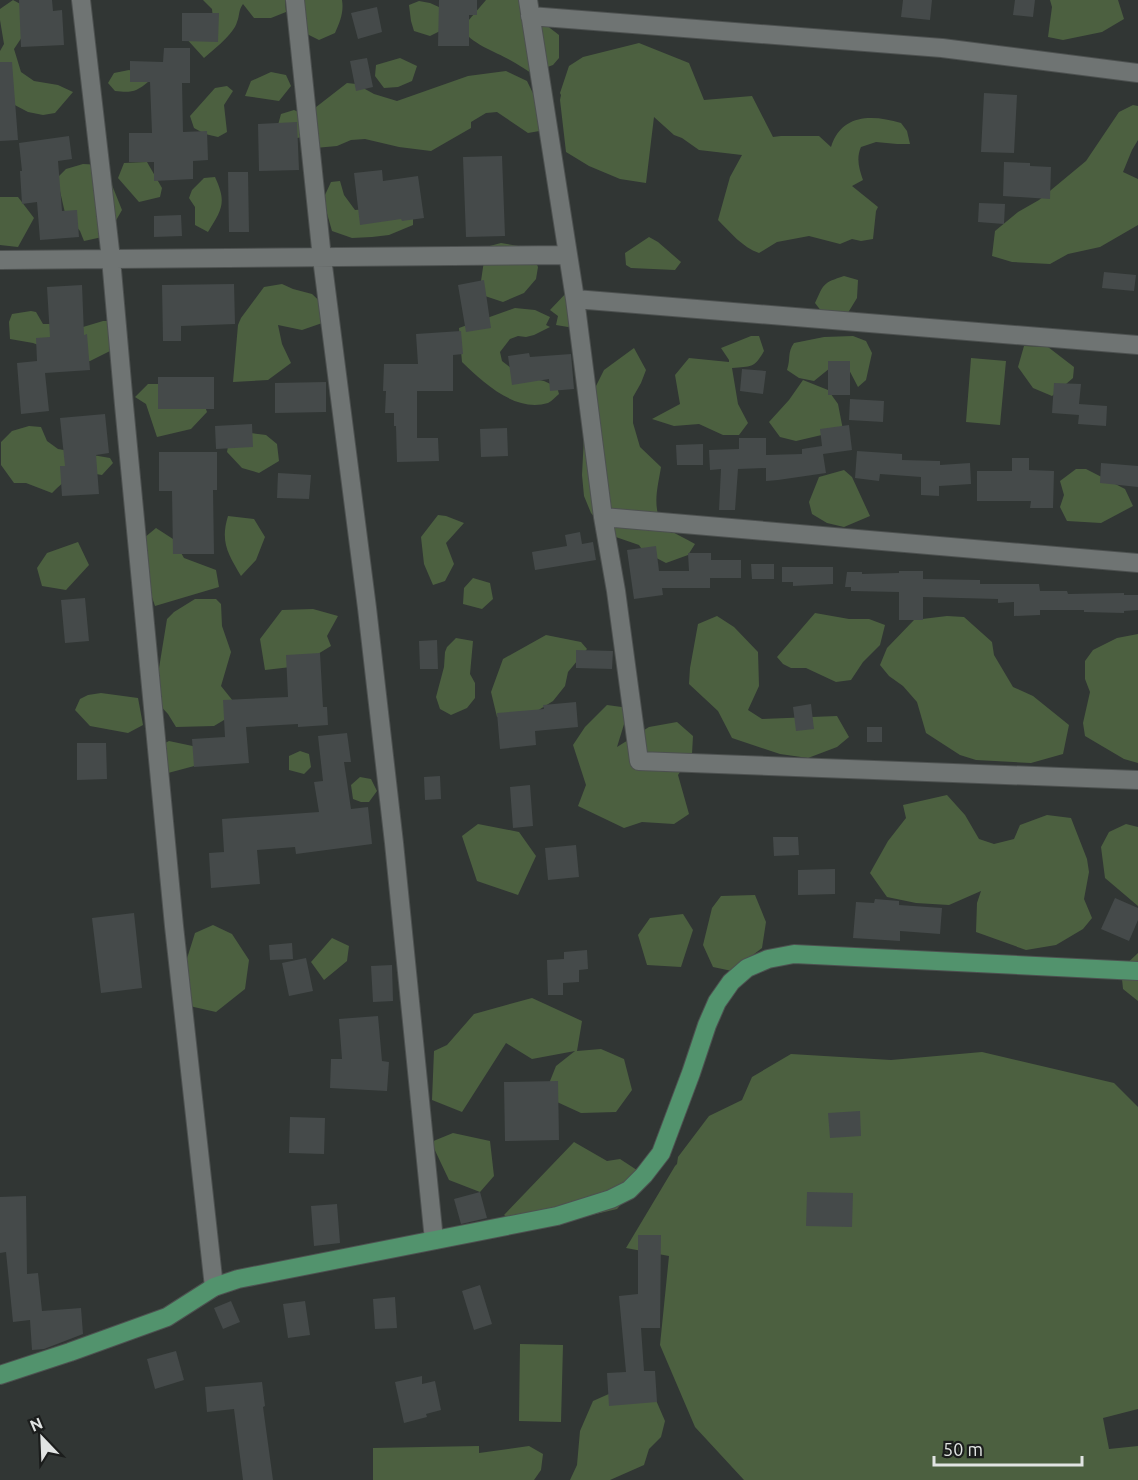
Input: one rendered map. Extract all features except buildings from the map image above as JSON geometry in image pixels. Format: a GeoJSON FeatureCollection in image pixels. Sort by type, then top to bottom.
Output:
{"type":"FeatureCollection","features":[{"type":"Feature","properties":{"kind":"main road"},"geometry":{"type":"LineString","coordinates":[[0,1376],[167,1317],[214,1287],[238,1279],[557,1216],[611,1199],[629,1190],[645,1175],[661,1153],[717,1002],[731,982],[747,968],[768,959],[794,954],[1138,971]]}},
{"type":"Feature","properties":{"kind":"street"},"geometry":{"type":"LineString","coordinates":[[81,0],[111,259],[172,914],[214,1287]]}},
{"type":"Feature","properties":{"kind":"street"},"geometry":{"type":"LineString","coordinates":[[295,0],[322,258],[367,608],[434,1240]]}},
{"type":"Feature","properties":{"kind":"street"},"geometry":{"type":"LineString","coordinates":[[1138,73],[942,48],[529,8],[575,299],[603,517],[616,591],[639,761],[1138,780]]}},
{"type":"Feature","properties":{"kind":"street"},"geometry":{"type":"LineString","coordinates":[[0,260],[567,255]]}},
{"type":"Feature","properties":{"kind":"street"},"geometry":{"type":"LineString","coordinates":[[575,299],[1138,345]]}},
{"type":"Feature","properties":{"kind":"street"},"geometry":{"type":"LineString","coordinates":[[603,517],[1138,563]]}},
{"type":"Feature","properties":{"kind":"green space"},"geometry":{"type":"Polygon","coordinates":[[[13,0],[26,7],[32,22],[14,49],[21,72],[34,81],[58,85],[73,92],[55,113],[43,115],[28,112],[9,102],[0,91],[0,51],[4,44],[0,9],[13,0]]]}},
{"type":"Feature","properties":{"kind":"green space"},"geometry":{"type":"Polygon","coordinates":[[[203,0],[285,0],[286,12],[271,18],[254,18],[243,4],[232,32],[204,58],[184,36],[213,19],[212,9],[203,0]]]}},
{"type":"Feature","properties":{"kind":"green space"},"geometry":{"type":"Polygon","coordinates":[[[294,0],[342,0],[341,17],[335,33],[319,40],[301,31],[294,0]]]}},
{"type":"Feature","properties":{"kind":"green space"},"geometry":{"type":"Polygon","coordinates":[[[486,0],[529,0],[546,25],[559,35],[559,58],[553,65],[531,73],[470,38],[462,28],[486,0]]]}},
{"type":"Feature","properties":{"kind":"green space"},"geometry":{"type":"Polygon","coordinates":[[[1050,0],[1118,0],[1124,19],[1102,32],[1063,40],[1048,37],[1052,7],[1050,0]]]}},
{"type":"Feature","properties":{"kind":"green space"},"geometry":{"type":"Polygon","coordinates":[[[419,1],[441,8],[440,31],[430,36],[414,31],[409,5],[419,1]]]}},
{"type":"Feature","properties":{"kind":"green space"},"geometry":{"type":"Polygon","coordinates":[[[639,43],[689,63],[704,100],[752,96],[773,137],[819,136],[831,147],[836,136],[851,122],[869,118],[901,123],[907,131],[910,144],[876,142],[861,147],[859,151],[860,172],[863,180],[852,186],[878,207],[873,239],[861,241],[852,239],[840,244],[809,236],[777,242],[759,253],[747,247],[718,220],[730,177],[742,155],[699,150],[674,135],[654,117],[646,183],[620,179],[589,166],[566,152],[560,93],[569,66],[583,57],[639,43]]]}},
{"type":"Feature","properties":{"kind":"green space"},"geometry":{"type":"Polygon","coordinates":[[[400,58],[417,66],[412,81],[398,87],[384,88],[375,76],[376,65],[400,58]]]}},
{"type":"Feature","properties":{"kind":"green space"},"geometry":{"type":"Polygon","coordinates":[[[129,70],[142,74],[148,82],[133,91],[115,91],[108,83],[114,73],[129,70]]]}},
{"type":"Feature","properties":{"kind":"green space"},"geometry":{"type":"Polygon","coordinates":[[[506,71],[527,81],[546,120],[545,130],[528,133],[497,112],[486,113],[471,122],[471,128],[431,151],[365,139],[351,140],[337,146],[315,148],[311,111],[347,83],[356,84],[374,94],[397,101],[468,76],[506,71]]]}},
{"type":"Feature","properties":{"kind":"green space"},"geometry":{"type":"Polygon","coordinates":[[[271,72],[286,75],[291,86],[279,101],[245,96],[251,81],[271,72]]]}},
{"type":"Feature","properties":{"kind":"green space"},"geometry":{"type":"Polygon","coordinates":[[[227,86],[233,91],[224,105],[227,132],[218,137],[194,128],[190,116],[215,88],[227,86]]]}},
{"type":"Feature","properties":{"kind":"green space"},"geometry":{"type":"Polygon","coordinates":[[[1133,105],[1138,106],[1138,140],[1123,172],[1138,179],[1138,225],[1100,247],[1068,254],[1050,264],[1012,262],[992,256],[995,231],[1018,212],[1039,200],[1086,161],[1119,112],[1133,105]]]}},
{"type":"Feature","properties":{"kind":"green space"},"geometry":{"type":"Polygon","coordinates":[[[294,110],[303,114],[306,136],[293,139],[278,125],[281,114],[294,110]]]}},
{"type":"Feature","properties":{"kind":"green space"},"geometry":{"type":"Polygon","coordinates":[[[147,162],[162,188],[160,197],[139,202],[118,178],[124,163],[147,162]]]}},
{"type":"Feature","properties":{"kind":"green space"},"geometry":{"type":"Polygon","coordinates":[[[83,164],[104,165],[122,210],[107,236],[84,241],[80,231],[65,213],[57,178],[66,169],[83,164]]]}},
{"type":"Feature","properties":{"kind":"green space"},"geometry":{"type":"Polygon","coordinates":[[[215,177],[222,200],[220,211],[208,232],[195,225],[195,207],[189,198],[192,190],[204,178],[215,177]]]}},
{"type":"Feature","properties":{"kind":"green space"},"geometry":{"type":"Polygon","coordinates":[[[340,181],[344,195],[355,210],[402,206],[413,210],[413,225],[389,235],[372,237],[352,238],[332,231],[326,210],[325,195],[331,182],[340,181]]]}},
{"type":"Feature","properties":{"kind":"green space"},"geometry":{"type":"Polygon","coordinates":[[[0,197],[18,197],[34,218],[18,247],[0,245],[0,197]]]}},
{"type":"Feature","properties":{"kind":"green space"},"geometry":{"type":"Polygon","coordinates":[[[649,237],[681,262],[675,270],[631,268],[626,265],[625,253],[649,237]]]}},
{"type":"Feature","properties":{"kind":"green space"},"geometry":{"type":"Polygon","coordinates":[[[501,243],[530,248],[538,267],[536,279],[524,293],[503,302],[482,295],[481,281],[486,247],[501,243]]]}},
{"type":"Feature","properties":{"kind":"green space"},"geometry":{"type":"Polygon","coordinates":[[[844,276],[858,280],[857,298],[846,316],[825,316],[815,303],[818,296],[825,285],[844,276]]]}},
{"type":"Feature","properties":{"kind":"green space"},"geometry":{"type":"Polygon","coordinates":[[[282,284],[312,294],[327,308],[328,321],[302,330],[278,325],[282,344],[291,363],[268,380],[233,382],[238,325],[241,318],[264,287],[282,284]]]}},
{"type":"Feature","properties":{"kind":"green space"},"geometry":{"type":"Polygon","coordinates":[[[568,291],[577,324],[568,327],[556,325],[558,316],[550,310],[568,291]]]}},
{"type":"Feature","properties":{"kind":"green space"},"geometry":{"type":"Polygon","coordinates":[[[515,308],[535,310],[550,317],[546,325],[550,327],[534,335],[510,339],[500,352],[502,361],[511,368],[529,378],[557,387],[559,394],[548,403],[524,404],[512,400],[500,394],[462,362],[459,328],[515,308]]]}},
{"type":"Feature","properties":{"kind":"green space"},"geometry":{"type":"Polygon","coordinates":[[[36,312],[43,324],[57,324],[49,349],[33,343],[10,339],[9,322],[12,314],[36,312]]]}},
{"type":"Feature","properties":{"kind":"green space"},"geometry":{"type":"Polygon","coordinates":[[[103,321],[113,321],[112,350],[90,361],[79,363],[83,327],[103,321]]]}},
{"type":"Feature","properties":{"kind":"green space"},"geometry":{"type":"Polygon","coordinates":[[[751,336],[759,336],[764,351],[751,366],[732,368],[738,404],[748,423],[739,435],[723,435],[699,424],[674,426],[652,419],[680,404],[675,375],[689,358],[729,362],[721,348],[751,336]]]}},
{"type":"Feature","properties":{"kind":"green space"},"geometry":{"type":"Polygon","coordinates":[[[853,336],[866,341],[872,353],[866,380],[858,387],[846,364],[830,368],[814,381],[799,378],[787,370],[794,343],[824,337],[853,336]]]}},
{"type":"Feature","properties":{"kind":"green space"},"geometry":{"type":"Polygon","coordinates":[[[1024,346],[1048,347],[1074,367],[1073,378],[1052,396],[1033,388],[1018,367],[1024,346]]]}},
{"type":"Feature","properties":{"kind":"green space"},"geometry":{"type":"Polygon","coordinates":[[[634,348],[646,370],[633,397],[633,423],[640,447],[661,467],[656,500],[659,517],[669,530],[695,544],[688,555],[666,563],[643,551],[639,545],[610,535],[591,513],[584,496],[582,475],[584,436],[594,390],[604,370],[634,348]]]}},
{"type":"Feature","properties":{"kind":"green space"},"geometry":{"type":"Polygon","coordinates":[[[971,358],[1006,361],[1000,425],[966,422],[971,358]]]}},
{"type":"Feature","properties":{"kind":"green space"},"geometry":{"type":"Polygon","coordinates":[[[803,380],[828,390],[838,404],[843,430],[796,441],[780,437],[769,422],[803,380]]]}},
{"type":"Feature","properties":{"kind":"green space"},"geometry":{"type":"Polygon","coordinates":[[[148,384],[175,384],[201,395],[207,412],[191,429],[157,437],[146,404],[135,397],[148,384]]]}},
{"type":"Feature","properties":{"kind":"green space"},"geometry":{"type":"Polygon","coordinates":[[[29,426],[41,427],[47,441],[58,449],[110,458],[113,463],[102,475],[79,474],[64,482],[52,493],[26,483],[14,483],[1,465],[1,442],[12,431],[29,426]]]}},
{"type":"Feature","properties":{"kind":"green space"},"geometry":{"type":"Polygon","coordinates":[[[251,433],[266,435],[277,444],[279,461],[259,473],[242,468],[227,452],[230,436],[251,433]]]}},
{"type":"Feature","properties":{"kind":"green space"},"geometry":{"type":"Polygon","coordinates":[[[1076,469],[1086,469],[1125,489],[1133,506],[1101,523],[1067,521],[1060,507],[1064,495],[1060,481],[1076,469]]]}},
{"type":"Feature","properties":{"kind":"green space"},"geometry":{"type":"Polygon","coordinates":[[[844,470],[852,477],[870,516],[844,527],[827,523],[812,514],[809,502],[819,477],[844,470]]]}},
{"type":"Feature","properties":{"kind":"green space"},"geometry":{"type":"Polygon","coordinates":[[[438,515],[464,523],[446,543],[454,564],[445,581],[433,585],[424,564],[421,537],[438,515]]]}},
{"type":"Feature","properties":{"kind":"green space"},"geometry":{"type":"Polygon","coordinates":[[[228,516],[254,519],[265,537],[256,560],[241,576],[232,561],[225,541],[228,516]]]}},
{"type":"Feature","properties":{"kind":"green space"},"geometry":{"type":"Polygon","coordinates":[[[156,528],[173,539],[184,558],[216,570],[219,587],[155,606],[142,568],[132,548],[156,528]]]}},
{"type":"Feature","properties":{"kind":"green space"},"geometry":{"type":"Polygon","coordinates":[[[78,542],[89,565],[66,590],[42,586],[37,568],[47,553],[78,542]]]}},
{"type":"Feature","properties":{"kind":"green space"},"geometry":{"type":"Polygon","coordinates":[[[473,578],[490,583],[493,599],[482,609],[463,604],[464,588],[473,578]]]}},
{"type":"Feature","properties":{"kind":"green space"},"geometry":{"type":"Polygon","coordinates":[[[195,599],[216,599],[221,604],[222,626],[231,652],[221,686],[237,706],[234,714],[214,726],[176,727],[154,699],[167,619],[195,599]]]}},
{"type":"Feature","properties":{"kind":"green space"},"geometry":{"type":"Polygon","coordinates":[[[313,609],[338,616],[327,636],[331,646],[291,667],[265,670],[260,639],[282,610],[313,609]]]}},
{"type":"Feature","properties":{"kind":"green space"},"geometry":{"type":"Polygon","coordinates":[[[815,613],[849,619],[869,619],[885,625],[880,645],[863,662],[851,680],[836,682],[806,668],[791,668],[777,657],[815,613]]]}},
{"type":"Feature","properties":{"kind":"green space"},"geometry":{"type":"Polygon","coordinates":[[[717,616],[734,627],[758,652],[759,686],[748,710],[762,719],[837,716],[849,737],[837,747],[808,758],[780,754],[732,738],[718,711],[689,684],[698,624],[717,616]]]}},
{"type":"Feature","properties":{"kind":"green space"},"geometry":{"type":"Polygon","coordinates":[[[947,616],[964,617],[992,642],[994,655],[1013,687],[1033,696],[1069,725],[1063,754],[1031,763],[976,760],[960,755],[926,733],[917,702],[880,665],[887,648],[914,620],[947,616]]]}},
{"type":"Feature","properties":{"kind":"green space"},"geometry":{"type":"Polygon","coordinates":[[[1138,634],[1138,763],[1124,759],[1085,736],[1083,723],[1090,692],[1085,679],[1085,661],[1093,650],[1117,638],[1138,634]]]}},
{"type":"Feature","properties":{"kind":"green space"},"geometry":{"type":"Polygon","coordinates":[[[546,635],[581,642],[587,649],[568,672],[565,686],[553,701],[537,711],[497,717],[491,692],[503,659],[546,635]]]}},
{"type":"Feature","properties":{"kind":"green space"},"geometry":{"type":"Polygon","coordinates":[[[456,638],[473,641],[470,674],[475,683],[475,698],[467,708],[451,715],[440,709],[436,697],[444,667],[445,652],[456,638]]]}},
{"type":"Feature","properties":{"kind":"green space"},"geometry":{"type":"Polygon","coordinates":[[[101,693],[138,698],[143,725],[128,733],[90,726],[75,710],[80,699],[101,693]]]}},
{"type":"Feature","properties":{"kind":"green space"},"geometry":{"type":"Polygon","coordinates":[[[607,705],[629,708],[617,747],[649,727],[677,722],[693,736],[692,754],[678,775],[689,814],[674,824],[642,822],[624,828],[578,806],[586,785],[573,745],[585,727],[607,705]]]}},
{"type":"Feature","properties":{"kind":"green space"},"geometry":{"type":"Polygon","coordinates":[[[169,741],[202,748],[198,765],[168,773],[163,744],[169,741]]]}},
{"type":"Feature","properties":{"kind":"green space"},"geometry":{"type":"Polygon","coordinates":[[[300,751],[309,754],[311,767],[304,774],[289,770],[289,756],[300,751]]]}},
{"type":"Feature","properties":{"kind":"green space"},"geometry":{"type":"Polygon","coordinates":[[[360,777],[371,779],[377,791],[369,802],[353,799],[351,785],[360,777]]]}},
{"type":"Feature","properties":{"kind":"green space"},"geometry":{"type":"Polygon","coordinates":[[[947,795],[965,815],[979,839],[994,844],[1014,839],[1020,825],[1047,815],[1071,818],[1087,859],[1089,872],[1084,899],[1092,918],[1083,929],[1056,945],[1026,950],[976,932],[977,903],[981,891],[949,905],[916,903],[887,897],[870,873],[888,841],[906,818],[903,805],[947,795]]]}},
{"type":"Feature","properties":{"kind":"green space"},"geometry":{"type":"Polygon","coordinates":[[[478,824],[519,832],[536,856],[518,895],[477,881],[462,836],[478,824]]]}},
{"type":"Feature","properties":{"kind":"green space"},"geometry":{"type":"Polygon","coordinates":[[[1126,824],[1138,827],[1138,906],[1105,878],[1101,847],[1109,832],[1126,824]]]}},
{"type":"Feature","properties":{"kind":"green space"},"geometry":{"type":"Polygon","coordinates":[[[755,895],[766,922],[762,948],[732,971],[713,967],[703,945],[712,908],[721,896],[755,895]]]}},
{"type":"Feature","properties":{"kind":"green space"},"geometry":{"type":"Polygon","coordinates":[[[683,914],[693,930],[681,967],[647,965],[638,935],[650,918],[683,914]]]}},
{"type":"Feature","properties":{"kind":"green space"},"geometry":{"type":"Polygon","coordinates":[[[213,925],[232,934],[249,960],[245,989],[216,1012],[185,1005],[184,968],[195,933],[213,925]]]}},
{"type":"Feature","properties":{"kind":"green space"},"geometry":{"type":"Polygon","coordinates":[[[332,938],[349,946],[347,961],[324,980],[311,962],[332,938]]]}},
{"type":"Feature","properties":{"kind":"green space"},"geometry":{"type":"Polygon","coordinates":[[[1138,953],[1138,1001],[1123,989],[1121,969],[1138,953]]]}},
{"type":"Feature","properties":{"kind":"green space"},"geometry":{"type":"Polygon","coordinates":[[[532,998],[582,1021],[577,1051],[601,1049],[624,1059],[632,1090],[616,1112],[581,1113],[544,1096],[556,1066],[575,1051],[532,1059],[506,1043],[462,1112],[432,1100],[434,1051],[447,1045],[474,1014],[532,998]]]}},
{"type":"Feature","properties":{"kind":"green space"},"geometry":{"type":"Polygon","coordinates":[[[982,1052],[1114,1083],[1138,1107],[1138,1409],[1103,1418],[1109,1449],[1138,1446],[1138,1480],[744,1480],[695,1427],[660,1345],[669,1256],[626,1248],[677,1164],[678,1157],[709,1116],[742,1100],[752,1077],[791,1054],[891,1060],[982,1052]]]}},
{"type":"Feature","properties":{"kind":"green space"},"geometry":{"type":"Polygon","coordinates":[[[453,1133],[490,1141],[494,1176],[480,1192],[449,1180],[431,1142],[453,1133]]]}},
{"type":"Feature","properties":{"kind":"green space"},"geometry":{"type":"Polygon","coordinates":[[[574,1142],[607,1161],[620,1159],[646,1176],[617,1209],[524,1231],[504,1215],[574,1142]]]}},
{"type":"Feature","properties":{"kind":"green space"},"geometry":{"type":"Polygon","coordinates":[[[520,1344],[563,1345],[561,1422],[519,1421],[520,1344]]]}},
{"type":"Feature","properties":{"kind":"green space"},"geometry":{"type":"Polygon","coordinates":[[[638,1381],[652,1391],[665,1421],[661,1437],[649,1449],[644,1465],[610,1480],[570,1480],[577,1465],[580,1431],[593,1401],[638,1381]]]}},
{"type":"Feature","properties":{"kind":"green space"},"geometry":{"type":"Polygon","coordinates":[[[479,1446],[479,1453],[529,1446],[543,1454],[541,1470],[534,1480],[373,1480],[373,1448],[479,1446]]]}}]}
